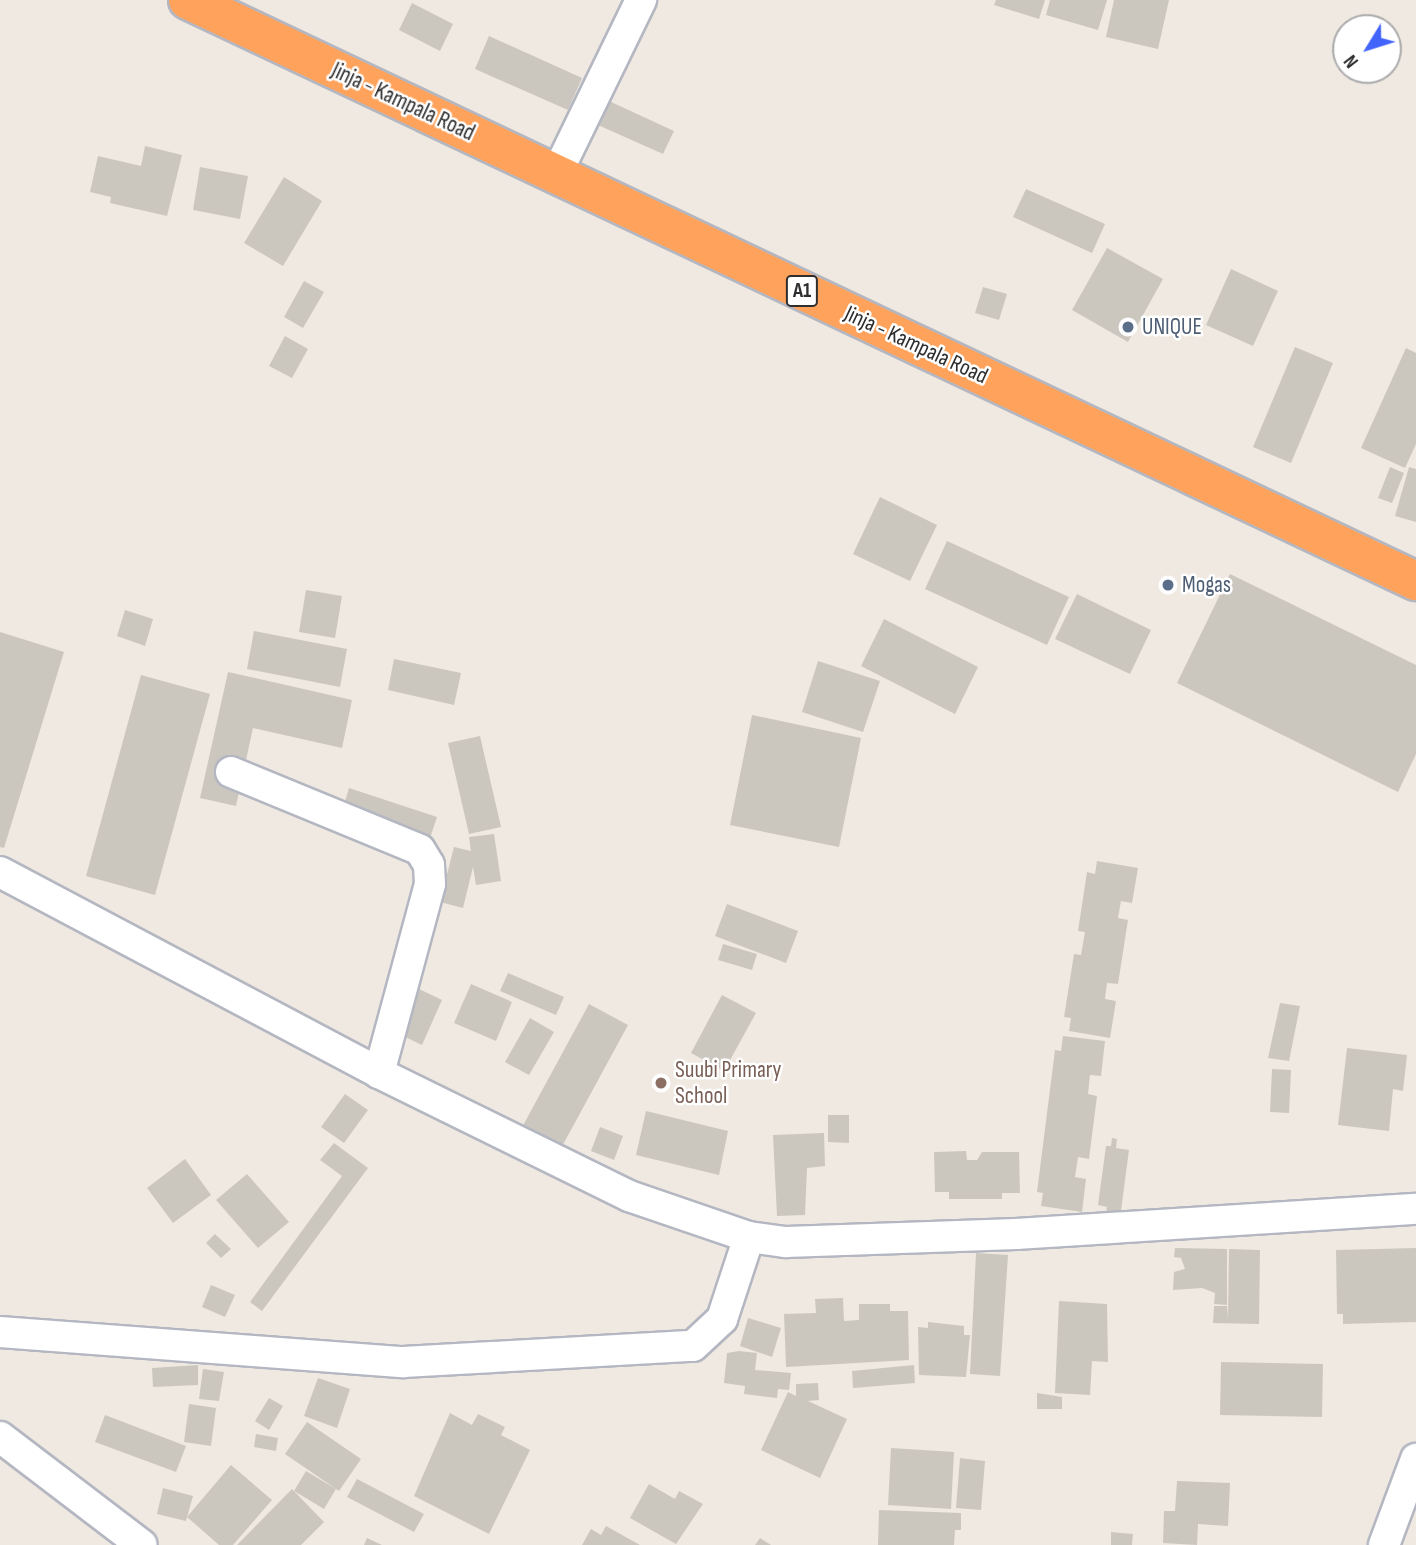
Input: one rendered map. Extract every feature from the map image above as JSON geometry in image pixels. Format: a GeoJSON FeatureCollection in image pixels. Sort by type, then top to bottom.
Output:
{"type":"FeatureCollection","features":[{"type":"Feature","properties":{"kind":"highway","name":"Jinja - Kampala Road"},"geometry":{"type":"LineString","coordinates":[[188,0],[1416,581]]}},
{"type":"Feature","properties":{"kind":"street"},"geometry":{"type":"LineString","coordinates":[[556,175],[641,0]]}},
{"type":"Feature","properties":{"kind":"street"},"geometry":{"type":"LineString","coordinates":[[231,772],[420,850],[429,865],[430,884],[379,1073]]}},
{"type":"Feature","properties":{"kind":"street"},"geometry":{"type":"LineString","coordinates":[[0,872],[379,1073],[629,1196],[749,1237],[786,1242],[1016,1234],[1416,1209]]}},
{"type":"Feature","properties":{"kind":"street"},"geometry":{"type":"LineString","coordinates":[[0,1332],[403,1362],[693,1346],[722,1319],[749,1237]]}},
{"type":"Feature","properties":{"kind":"street"},"geometry":{"type":"LineString","coordinates":[[0,1437],[142,1545]]}},
{"type":"Feature","properties":{"kind":"street"},"geometry":{"type":"LineString","coordinates":[[1384,1545],[1416,1459]]}},
{"type":"Feature","properties":{"kind":"building"},"geometry":{"type":"Polygon","coordinates":[[[996,0],[1045,0],[1039,19],[994,5],[996,0]]]}},
{"type":"Feature","properties":{"kind":"building"},"geometry":{"type":"Polygon","coordinates":[[[1050,0],[1107,0],[1098,30],[1046,15],[1050,0]]]}},
{"type":"Feature","properties":{"kind":"building"},"geometry":{"type":"Polygon","coordinates":[[[1114,0],[1169,0],[1158,49],[1106,37],[1114,0]]]}},
{"type":"Feature","properties":{"kind":"building"},"geometry":{"type":"Polygon","coordinates":[[[412,3],[453,24],[440,51],[399,30],[412,3]]]}},
{"type":"Feature","properties":{"kind":"building"},"geometry":{"type":"Polygon","coordinates":[[[489,36],[582,78],[568,110],[475,69],[489,36]]]}},
{"type":"Feature","properties":{"kind":"building"},"geometry":{"type":"Polygon","coordinates":[[[609,101],[674,131],[663,154],[598,125],[609,101]]]}},
{"type":"Feature","properties":{"kind":"building"},"geometry":{"type":"Polygon","coordinates":[[[145,146],[182,155],[167,216],[110,203],[111,197],[90,192],[98,156],[141,166],[145,146]]]}},
{"type":"Feature","properties":{"kind":"building"},"geometry":{"type":"Polygon","coordinates":[[[200,167],[248,176],[240,219],[193,210],[200,167]]]}},
{"type":"Feature","properties":{"kind":"building"},"geometry":{"type":"Polygon","coordinates":[[[284,177],[322,201],[283,266],[244,243],[284,177]]]}},
{"type":"Feature","properties":{"kind":"building"},"geometry":{"type":"Polygon","coordinates":[[[1026,189],[1105,224],[1092,253],[1013,217],[1026,189]]]}},
{"type":"Feature","properties":{"kind":"building"},"geometry":{"type":"Polygon","coordinates":[[[1107,248],[1163,279],[1128,342],[1072,310],[1107,248]]]}},
{"type":"Feature","properties":{"kind":"building"},"geometry":{"type":"Polygon","coordinates":[[[1231,269],[1278,291],[1253,346],[1206,325],[1231,269]]]}},
{"type":"Feature","properties":{"kind":"building"},"geometry":{"type":"Polygon","coordinates":[[[304,281],[324,292],[303,328],[284,317],[304,281]]]}},
{"type":"Feature","properties":{"kind":"building"},"geometry":{"type":"Polygon","coordinates":[[[983,287],[1007,294],[999,320],[975,313],[983,287]]]}},
{"type":"Feature","properties":{"kind":"building"},"geometry":{"type":"Polygon","coordinates":[[[285,336],[308,349],[292,378],[269,366],[285,336]]]}},
{"type":"Feature","properties":{"kind":"building"},"geometry":{"type":"Polygon","coordinates":[[[1295,347],[1333,363],[1291,463],[1253,447],[1295,347]]]}},
{"type":"Feature","properties":{"kind":"building"},"geometry":{"type":"Polygon","coordinates":[[[1406,348],[1416,353],[1416,444],[1405,468],[1361,448],[1406,348]]]}},
{"type":"Feature","properties":{"kind":"building"},"geometry":{"type":"Polygon","coordinates":[[[1390,467],[1404,473],[1392,503],[1378,498],[1390,467]]]}},
{"type":"Feature","properties":{"kind":"building"},"geometry":{"type":"Polygon","coordinates":[[[1409,467],[1416,469],[1416,522],[1395,516],[1409,467]]]}},
{"type":"Feature","properties":{"kind":"building"},"geometry":{"type":"Polygon","coordinates":[[[880,497],[937,525],[910,581],[853,554],[880,497]]]}},
{"type":"Feature","properties":{"kind":"building"},"geometry":{"type":"Polygon","coordinates":[[[947,541],[1069,597],[1047,645],[925,589],[947,541]]]}},
{"type":"Feature","properties":{"kind":"building"},"geometry":{"type":"Polygon","coordinates":[[[1230,574],[1416,665],[1416,754],[1398,792],[1177,683],[1230,574]]]}},
{"type":"Feature","properties":{"kind":"building"},"geometry":{"type":"Polygon","coordinates":[[[306,590],[342,596],[335,638],[299,632],[306,590]]]}},
{"type":"Feature","properties":{"kind":"building"},"geometry":{"type":"Polygon","coordinates":[[[1077,594],[1151,630],[1130,674],[1055,639],[1077,594]]]}},
{"type":"Feature","properties":{"kind":"building"},"geometry":{"type":"Polygon","coordinates":[[[125,610],[153,619],[145,646],[117,636],[125,610]]]}},
{"type":"Feature","properties":{"kind":"building"},"geometry":{"type":"Polygon","coordinates":[[[884,619],[978,667],[955,714],[861,666],[884,619]]]}},
{"type":"Feature","properties":{"kind":"building"},"geometry":{"type":"Polygon","coordinates":[[[254,631],[347,649],[340,687],[247,669],[254,631]]]}},
{"type":"Feature","properties":{"kind":"building"},"geometry":{"type":"Polygon","coordinates":[[[0,632],[64,652],[4,848],[0,847],[0,632]]]}},
{"type":"Feature","properties":{"kind":"building"},"geometry":{"type":"Polygon","coordinates":[[[394,659],[461,673],[454,705],[388,690],[394,659]]]}},
{"type":"Feature","properties":{"kind":"building"},"geometry":{"type":"Polygon","coordinates":[[[818,661],[880,681],[863,732],[802,712],[818,661]]]}},
{"type":"Feature","properties":{"kind":"building"},"geometry":{"type":"Polygon","coordinates":[[[228,672],[352,700],[342,748],[253,728],[236,806],[200,798],[228,672]]]}},
{"type":"Feature","properties":{"kind":"building"},"geometry":{"type":"Polygon","coordinates":[[[141,675],[210,694],[155,895],[86,876],[141,675]]]}},
{"type":"Feature","properties":{"kind":"building"},"geometry":{"type":"Polygon","coordinates":[[[752,715],[861,738],[839,847],[730,825],[752,715]]]}},
{"type":"Feature","properties":{"kind":"building"},"geometry":{"type":"Polygon","coordinates":[[[480,736],[501,827],[469,834],[448,743],[480,736]]]}},
{"type":"Feature","properties":{"kind":"building"},"geometry":{"type":"Polygon","coordinates":[[[349,788],[437,817],[427,847],[340,819],[349,788]]]}},
{"type":"Feature","properties":{"kind":"building"},"geometry":{"type":"Polygon","coordinates":[[[494,834],[501,881],[476,885],[473,867],[463,908],[440,902],[454,847],[471,851],[469,837],[494,834]]]}},
{"type":"Feature","properties":{"kind":"building"},"geometry":{"type":"Polygon","coordinates":[[[1097,861],[1138,868],[1132,903],[1121,901],[1118,918],[1128,920],[1118,984],[1107,983],[1105,999],[1116,1001],[1110,1038],[1069,1031],[1071,1018],[1064,1017],[1074,954],[1081,955],[1085,932],[1078,931],[1087,872],[1095,874],[1097,861]]]}},
{"type":"Feature","properties":{"kind":"building"},"geometry":{"type":"Polygon","coordinates":[[[727,904],[798,931],[786,963],[715,936],[727,904]]]}},
{"type":"Feature","properties":{"kind":"building"},"geometry":{"type":"Polygon","coordinates":[[[723,944],[757,954],[752,970],[718,960],[723,944]]]}},
{"type":"Feature","properties":{"kind":"building"},"geometry":{"type":"Polygon","coordinates":[[[508,973],[564,997],[556,1015],[500,991],[508,973]]]}},
{"type":"Feature","properties":{"kind":"building"},"geometry":{"type":"Polygon","coordinates":[[[471,984],[512,1002],[496,1041],[454,1023],[471,984]]]}},
{"type":"Feature","properties":{"kind":"building"},"geometry":{"type":"Polygon","coordinates":[[[419,989],[442,1000],[422,1045],[399,1034],[419,989]]]}},
{"type":"Feature","properties":{"kind":"building"},"geometry":{"type":"Polygon","coordinates":[[[722,995],[756,1013],[724,1071],[691,1053],[722,995]]]}},
{"type":"Feature","properties":{"kind":"building"},"geometry":{"type":"Polygon","coordinates":[[[1280,1003],[1300,1006],[1289,1061],[1268,1058],[1280,1003]]]}},
{"type":"Feature","properties":{"kind":"building"},"geometry":{"type":"Polygon","coordinates":[[[589,1004],[628,1025],[559,1152],[520,1131],[589,1004]]]}},
{"type":"Feature","properties":{"kind":"building"},"geometry":{"type":"Polygon","coordinates":[[[530,1018],[554,1032],[529,1075],[505,1062],[530,1018]]]}},
{"type":"Feature","properties":{"kind":"building"},"geometry":{"type":"Polygon","coordinates":[[[1063,1036],[1105,1041],[1101,1076],[1090,1075],[1088,1094],[1097,1096],[1089,1159],[1078,1157],[1075,1177],[1086,1179],[1082,1212],[1041,1206],[1043,1193],[1037,1192],[1055,1050],[1061,1051],[1063,1036]]]}},
{"type":"Feature","properties":{"kind":"building"},"geometry":{"type":"Polygon","coordinates":[[[1347,1048],[1407,1055],[1403,1091],[1393,1089],[1389,1131],[1338,1125],[1347,1048]]]}},
{"type":"Feature","properties":{"kind":"building"},"geometry":{"type":"Polygon","coordinates":[[[1272,1069],[1291,1070],[1289,1113],[1270,1112],[1272,1069]]]}},
{"type":"Feature","properties":{"kind":"building"},"geometry":{"type":"Polygon","coordinates":[[[345,1094],[368,1110],[344,1143],[321,1127],[345,1094]]]}},
{"type":"Feature","properties":{"kind":"building"},"geometry":{"type":"Polygon","coordinates":[[[646,1111],[728,1131],[719,1175],[636,1155],[646,1111]]]}},
{"type":"Feature","properties":{"kind":"building"},"geometry":{"type":"Polygon","coordinates":[[[828,1115],[849,1115],[849,1143],[828,1142],[828,1115]]]}},
{"type":"Feature","properties":{"kind":"building"},"geometry":{"type":"Polygon","coordinates":[[[600,1127],[623,1136],[614,1160],[591,1151],[600,1127]]]}},
{"type":"Feature","properties":{"kind":"building"},"geometry":{"type":"Polygon","coordinates":[[[824,1133],[825,1166],[807,1168],[805,1215],[777,1216],[773,1135],[824,1133]]]}},
{"type":"Feature","properties":{"kind":"building"},"geometry":{"type":"Polygon","coordinates":[[[1112,1138],[1117,1139],[1116,1148],[1129,1150],[1120,1218],[1105,1216],[1107,1207],[1098,1205],[1106,1146],[1111,1146],[1112,1138]]]}},
{"type":"Feature","properties":{"kind":"building"},"geometry":{"type":"Polygon","coordinates":[[[334,1143],[368,1168],[262,1311],[250,1302],[342,1176],[320,1160],[334,1143]]]}},
{"type":"Feature","properties":{"kind":"building"},"geometry":{"type":"Polygon","coordinates":[[[966,1151],[967,1160],[977,1160],[982,1152],[1019,1152],[1020,1193],[1002,1193],[1002,1199],[949,1199],[949,1192],[935,1192],[934,1152],[966,1151]]]}},
{"type":"Feature","properties":{"kind":"building"},"geometry":{"type":"Polygon","coordinates":[[[185,1159],[211,1195],[173,1223],[147,1188],[185,1159]]]}},
{"type":"Feature","properties":{"kind":"building"},"geometry":{"type":"Polygon","coordinates":[[[247,1174],[289,1222],[258,1248],[216,1200],[247,1174]]]}},
{"type":"Feature","properties":{"kind":"building"},"geometry":{"type":"Polygon","coordinates":[[[215,1234],[231,1249],[221,1258],[206,1243],[215,1234]]]}},
{"type":"Feature","properties":{"kind":"building"},"geometry":{"type":"Polygon","coordinates":[[[1175,1248],[1227,1249],[1227,1305],[1214,1304],[1215,1293],[1202,1288],[1173,1290],[1174,1272],[1185,1269],[1181,1258],[1174,1257],[1175,1248]]]}},
{"type":"Feature","properties":{"kind":"building"},"geometry":{"type":"Polygon","coordinates":[[[1416,1248],[1416,1322],[1343,1324],[1343,1314],[1337,1314],[1336,1250],[1416,1248]]]}},
{"type":"Feature","properties":{"kind":"building"},"geometry":{"type":"Polygon","coordinates":[[[1229,1249],[1260,1250],[1259,1324],[1213,1323],[1214,1306],[1227,1306],[1228,1318],[1229,1249]]]}},
{"type":"Feature","properties":{"kind":"building"},"geometry":{"type":"Polygon","coordinates":[[[976,1253],[1008,1255],[1000,1376],[970,1374],[976,1253]]]}},
{"type":"Feature","properties":{"kind":"building"},"geometry":{"type":"Polygon","coordinates":[[[211,1285],[235,1295],[225,1317],[202,1307],[211,1285]]]}},
{"type":"Feature","properties":{"kind":"building"},"geometry":{"type":"Polygon","coordinates":[[[843,1298],[844,1321],[859,1320],[859,1304],[890,1304],[890,1311],[908,1311],[909,1360],[786,1367],[784,1314],[816,1313],[815,1299],[843,1298]]]}},
{"type":"Feature","properties":{"kind":"building"},"geometry":{"type":"Polygon","coordinates":[[[1059,1301],[1107,1304],[1108,1362],[1092,1361],[1090,1395],[1055,1393],[1059,1301]]]}},
{"type":"Feature","properties":{"kind":"building"},"geometry":{"type":"Polygon","coordinates":[[[748,1318],[781,1328],[772,1357],[740,1346],[748,1318]]]}},
{"type":"Feature","properties":{"kind":"building"},"geometry":{"type":"Polygon","coordinates":[[[928,1322],[964,1326],[964,1335],[970,1335],[966,1377],[919,1375],[918,1327],[928,1328],[928,1322]]]}},
{"type":"Feature","properties":{"kind":"building"},"geometry":{"type":"Polygon","coordinates":[[[727,1353],[757,1353],[755,1370],[791,1373],[789,1390],[778,1389],[777,1398],[744,1394],[745,1386],[724,1383],[727,1353]]]}},
{"type":"Feature","properties":{"kind":"building"},"geometry":{"type":"Polygon","coordinates":[[[1221,1362],[1323,1364],[1322,1417],[1220,1415],[1221,1362]]]}},
{"type":"Feature","properties":{"kind":"building"},"geometry":{"type":"Polygon","coordinates":[[[198,1365],[198,1385],[153,1387],[152,1368],[198,1365]]]}},
{"type":"Feature","properties":{"kind":"building"},"geometry":{"type":"Polygon","coordinates":[[[914,1365],[915,1383],[853,1388],[852,1371],[914,1365]]]}},
{"type":"Feature","properties":{"kind":"building"},"geometry":{"type":"Polygon","coordinates":[[[203,1369],[224,1372],[219,1401],[199,1399],[203,1369]]]}},
{"type":"Feature","properties":{"kind":"building"},"geometry":{"type":"Polygon","coordinates":[[[318,1378],[350,1389],[337,1428],[304,1416],[318,1378]]]}},
{"type":"Feature","properties":{"kind":"building"},"geometry":{"type":"Polygon","coordinates":[[[818,1383],[819,1400],[808,1401],[847,1419],[820,1478],[761,1450],[788,1392],[796,1396],[796,1384],[818,1383]]]}},
{"type":"Feature","properties":{"kind":"building"},"geometry":{"type":"Polygon","coordinates":[[[1037,1393],[1062,1397],[1062,1409],[1037,1409],[1037,1393]]]}},
{"type":"Feature","properties":{"kind":"building"},"geometry":{"type":"Polygon","coordinates":[[[269,1398],[283,1406],[269,1430],[255,1421],[269,1398]]]}},
{"type":"Feature","properties":{"kind":"building"},"geometry":{"type":"Polygon","coordinates":[[[189,1404],[216,1408],[211,1446],[184,1442],[189,1404]]]}},
{"type":"Feature","properties":{"kind":"building"},"geometry":{"type":"Polygon","coordinates":[[[450,1413],[472,1425],[478,1414],[505,1427],[501,1435],[530,1450],[489,1534],[414,1496],[450,1413]]]}},
{"type":"Feature","properties":{"kind":"building"},"geometry":{"type":"Polygon","coordinates":[[[105,1415],[186,1446],[176,1472],[95,1442],[105,1415]]]}},
{"type":"Feature","properties":{"kind":"building"},"geometry":{"type":"Polygon","coordinates":[[[307,1422],[361,1459],[339,1491],[285,1454],[307,1422]]]}},
{"type":"Feature","properties":{"kind":"building"},"geometry":{"type":"Polygon","coordinates":[[[256,1434],[278,1438],[276,1451],[254,1447],[256,1434]]]}},
{"type":"Feature","properties":{"kind":"building"},"geometry":{"type":"Polygon","coordinates":[[[891,1448],[954,1452],[951,1509],[888,1505],[891,1448]]]}},
{"type":"Feature","properties":{"kind":"building"},"geometry":{"type":"Polygon","coordinates":[[[960,1458],[985,1461],[981,1510],[956,1508],[960,1458]]]}},
{"type":"Feature","properties":{"kind":"building"},"geometry":{"type":"Polygon","coordinates":[[[231,1465],[272,1500],[233,1545],[219,1545],[187,1517],[231,1465]]]}},
{"type":"Feature","properties":{"kind":"building"},"geometry":{"type":"Polygon","coordinates":[[[306,1471],[336,1489],[324,1509],[294,1491],[306,1471]]]}},
{"type":"Feature","properties":{"kind":"building"},"geometry":{"type":"Polygon","coordinates":[[[357,1479],[424,1514],[414,1532],[347,1497],[357,1479]]]}},
{"type":"Feature","properties":{"kind":"building"},"geometry":{"type":"Polygon","coordinates":[[[1177,1481],[1230,1483],[1228,1526],[1198,1524],[1197,1545],[1163,1543],[1164,1511],[1175,1511],[1177,1481]]]}},
{"type":"Feature","properties":{"kind":"building"},"geometry":{"type":"Polygon","coordinates":[[[649,1484],[675,1499],[679,1491],[703,1504],[676,1544],[630,1518],[649,1484]]]}},
{"type":"Feature","properties":{"kind":"building"},"geometry":{"type":"Polygon","coordinates":[[[163,1488],[193,1496],[186,1521],[157,1514],[163,1488]]]}},
{"type":"Feature","properties":{"kind":"building"},"geometry":{"type":"Polygon","coordinates":[[[292,1489],[324,1522],[301,1545],[237,1545],[292,1489]]]}},
{"type":"Feature","properties":{"kind":"building"},"geometry":{"type":"Polygon","coordinates":[[[879,1510],[961,1513],[961,1530],[955,1530],[954,1545],[878,1545],[879,1510]]]}},
{"type":"Feature","properties":{"kind":"building"},"geometry":{"type":"Polygon","coordinates":[[[606,1526],[640,1545],[582,1545],[591,1529],[601,1535],[606,1526]]]}},
{"type":"Feature","properties":{"kind":"building"},"geometry":{"type":"Polygon","coordinates":[[[1111,1532],[1133,1534],[1132,1545],[1111,1545],[1111,1532]]]}},
{"type":"Feature","properties":{"kind":"building"},"geometry":{"type":"Polygon","coordinates":[[[367,1538],[382,1545],[364,1545],[367,1538]]]}},
{"type":"Feature","properties":{"kind":"building"},"geometry":{"type":"Polygon","coordinates":[[[760,1538],[771,1545],[755,1545],[760,1538]]]}},
{"type":"Feature","properties":{"kind":"place","name":"UNIQUE"},"geometry":{"type":"Point","coordinates":[1128,327]}},
{"type":"Feature","properties":{"kind":"place","name":"Mogas"},"geometry":{"type":"Point","coordinates":[1168,585]}},
{"type":"Feature","properties":{"kind":"place","name":"Suubi Primary School"},"geometry":{"type":"Point","coordinates":[661,1083]}}]}
